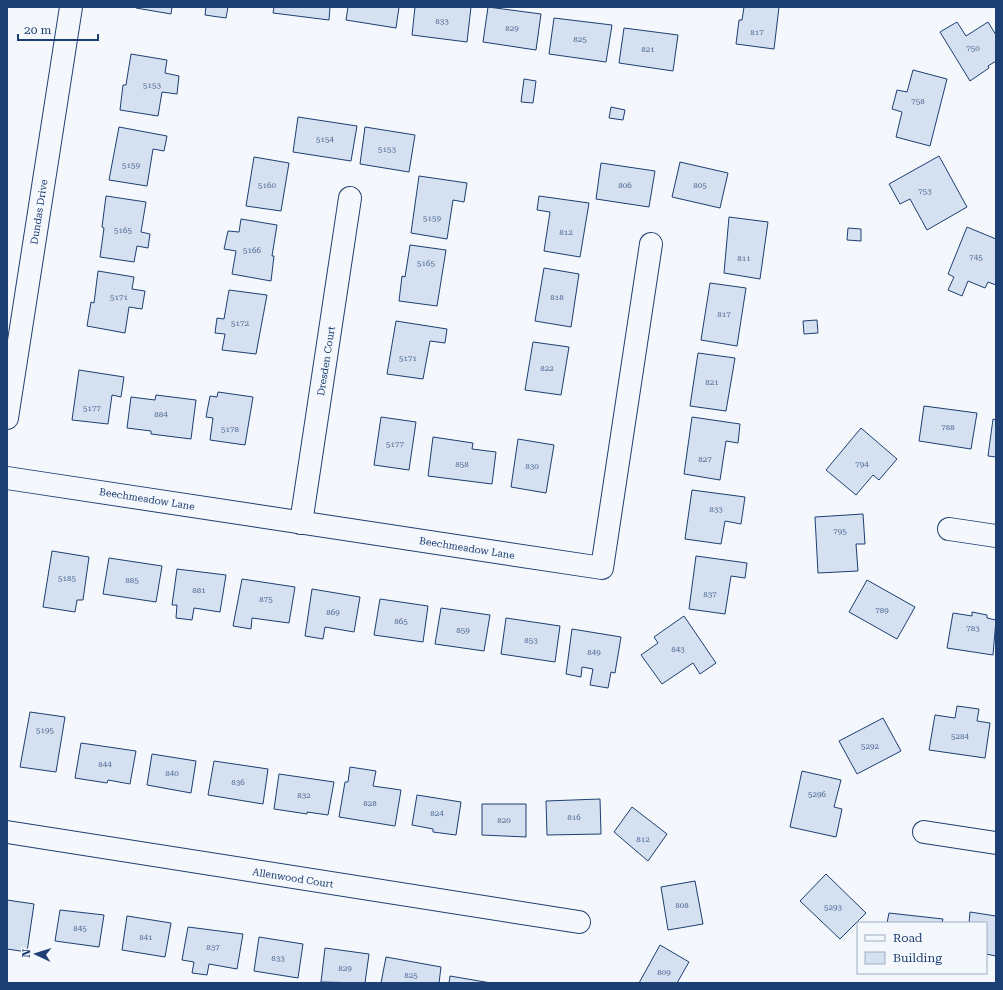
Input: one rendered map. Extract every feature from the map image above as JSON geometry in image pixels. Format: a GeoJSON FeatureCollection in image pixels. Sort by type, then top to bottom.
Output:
{"type":"FeatureCollection","features":[{"type":"Feature","properties":{"kind":"street","name":"Dundas Drive"},"geometry":{"type":"LineString","coordinates":[[7,418],[71,7]]}},
{"type":"Feature","properties":{"kind":"street","name":"Dresden Court"},"geometry":{"type":"LineString","coordinates":[[301,523],[350,198]]}},
{"type":"Feature","properties":{"kind":"street","name":"Beechmeadow Lane"},"geometry":{"type":"LineString","coordinates":[[7,478],[602,568],[651,244]]}},
{"type":"Feature","properties":{"kind":"street"},"geometry":{"type":"LineString","coordinates":[[949,529],[996,536]]}},
{"type":"Feature","properties":{"kind":"street","name":"Allenwood Court"},"geometry":{"type":"LineString","coordinates":[[7,832],[579,922]]}},
{"type":"Feature","properties":{"kind":"street"},"geometry":{"type":"LineString","coordinates":[[924,832],[996,843]]}},
{"type":"Feature","properties":{"kind":"building"},"geometry":{"type":"Polygon","coordinates":[[[136,7],[172,7],[171,14],[136,7]]]}},
{"type":"Feature","properties":{"kind":"building"},"geometry":{"type":"Polygon","coordinates":[[[206,7],[228,7],[226,18],[205,15],[206,7]]]}},
{"type":"Feature","properties":{"kind":"building"},"geometry":{"type":"Polygon","coordinates":[[[274,7],[330,7],[329,20],[273,13],[274,7]]]}},
{"type":"Feature","properties":{"kind":"building"},"geometry":{"type":"Polygon","coordinates":[[[348,7],[399,7],[396,28],[346,20],[348,7]]]}},
{"type":"Feature","properties":{"kind":"building"},"geometry":{"type":"Polygon","coordinates":[[[415,7],[471,7],[467,42],[412,35],[415,7]]]}},
{"type":"Feature","properties":{"kind":"building"},"geometry":{"type":"Polygon","coordinates":[[[488,7],[541,14],[536,50],[483,42],[488,7]]]}},
{"type":"Feature","properties":{"kind":"building"},"geometry":{"type":"Polygon","coordinates":[[[744,7],[779,7],[774,49],[736,44],[739,20],[742,20],[744,7]]]}},
{"type":"Feature","properties":{"kind":"building"},"geometry":{"type":"Polygon","coordinates":[[[554,18],[612,25],[606,62],[549,54],[554,18]]]}},
{"type":"Feature","properties":{"kind":"building"},"geometry":{"type":"Polygon","coordinates":[[[957,22],[966,36],[988,22],[996,35],[996,61],[988,66],[989,68],[970,81],[940,32],[957,22]]]}},
{"type":"Feature","properties":{"kind":"building"},"geometry":{"type":"Polygon","coordinates":[[[624,28],[678,35],[673,71],[619,63],[624,28]]]}},
{"type":"Feature","properties":{"kind":"building"},"geometry":{"type":"Polygon","coordinates":[[[131,54],[167,60],[165,73],[179,76],[177,94],[162,92],[158,116],[120,110],[123,85],[126,85],[131,54]]]}},
{"type":"Feature","properties":{"kind":"building"},"geometry":{"type":"Polygon","coordinates":[[[913,70],[947,79],[930,146],[896,137],[902,112],[892,109],[897,90],[907,92],[913,70]]]}},
{"type":"Feature","properties":{"kind":"building"},"geometry":{"type":"Polygon","coordinates":[[[524,79],[536,81],[533,103],[521,102],[524,79]]]}},
{"type":"Feature","properties":{"kind":"building"},"geometry":{"type":"Polygon","coordinates":[[[611,107],[625,110],[623,120],[609,118],[611,107]]]}},
{"type":"Feature","properties":{"kind":"building"},"geometry":{"type":"Polygon","coordinates":[[[298,117],[357,126],[351,161],[293,152],[298,117]]]}},
{"type":"Feature","properties":{"kind":"building"},"geometry":{"type":"Polygon","coordinates":[[[119,127],[167,136],[164,151],[153,149],[147,186],[109,180],[119,127]]]}},
{"type":"Feature","properties":{"kind":"building"},"geometry":{"type":"Polygon","coordinates":[[[365,127],[415,135],[409,172],[360,164],[365,127]]]}},
{"type":"Feature","properties":{"kind":"building"},"geometry":{"type":"Polygon","coordinates":[[[939,156],[967,207],[927,230],[910,199],[900,204],[889,184],[939,156]]]}},
{"type":"Feature","properties":{"kind":"building"},"geometry":{"type":"Polygon","coordinates":[[[254,157],[289,163],[281,211],[246,206],[254,157]]]}},
{"type":"Feature","properties":{"kind":"building"},"geometry":{"type":"Polygon","coordinates":[[[680,162],[728,173],[720,208],[672,197],[680,162]]]}},
{"type":"Feature","properties":{"kind":"building"},"geometry":{"type":"Polygon","coordinates":[[[601,163],[655,171],[649,207],[596,199],[601,163]]]}},
{"type":"Feature","properties":{"kind":"building"},"geometry":{"type":"Polygon","coordinates":[[[419,176],[467,183],[464,202],[453,200],[447,239],[411,233],[419,176]]]}},
{"type":"Feature","properties":{"kind":"building"},"geometry":{"type":"Polygon","coordinates":[[[106,196],[146,202],[141,232],[150,234],[148,248],[137,246],[134,262],[100,257],[106,196]]]}},
{"type":"Feature","properties":{"kind":"building"},"geometry":{"type":"Polygon","coordinates":[[[539,196],[589,203],[580,257],[544,251],[550,212],[537,210],[539,196]]]}},
{"type":"Feature","properties":{"kind":"building"},"geometry":{"type":"Polygon","coordinates":[[[729,217],[768,222],[760,279],[724,273],[729,217]]]}},
{"type":"Feature","properties":{"kind":"building"},"geometry":{"type":"Polygon","coordinates":[[[241,219],[277,225],[272,256],[274,256],[271,281],[232,274],[236,251],[224,249],[228,231],[239,232],[241,219]]]}},
{"type":"Feature","properties":{"kind":"building"},"geometry":{"type":"Polygon","coordinates":[[[967,227],[996,239],[996,285],[988,282],[985,288],[968,281],[962,296],[948,290],[954,277],[948,274],[967,227]]]}},
{"type":"Feature","properties":{"kind":"building"},"geometry":{"type":"Polygon","coordinates":[[[848,228],[861,229],[861,241],[847,240],[848,228]]]}},
{"type":"Feature","properties":{"kind":"building"},"geometry":{"type":"Polygon","coordinates":[[[410,245],[446,250],[437,306],[399,301],[402,276],[405,277],[410,245]]]}},
{"type":"Feature","properties":{"kind":"building"},"geometry":{"type":"Polygon","coordinates":[[[544,268],[579,274],[571,327],[535,321],[544,268]]]}},
{"type":"Feature","properties":{"kind":"building"},"geometry":{"type":"Polygon","coordinates":[[[98,271],[134,277],[132,289],[145,291],[142,309],[129,307],[125,333],[87,326],[91,302],[94,303],[98,271]]]}},
{"type":"Feature","properties":{"kind":"building"},"geometry":{"type":"Polygon","coordinates":[[[710,283],[746,288],[737,346],[701,340],[710,283]]]}},
{"type":"Feature","properties":{"kind":"building"},"geometry":{"type":"Polygon","coordinates":[[[229,290],[267,295],[256,354],[222,350],[225,334],[215,333],[217,318],[224,319],[229,290]]]}},
{"type":"Feature","properties":{"kind":"building"},"geometry":{"type":"Polygon","coordinates":[[[817,320],[818,333],[804,334],[803,321],[817,320]]]}},
{"type":"Feature","properties":{"kind":"building"},"geometry":{"type":"Polygon","coordinates":[[[396,321],[447,329],[445,343],[430,341],[423,379],[387,374],[396,321]]]}},
{"type":"Feature","properties":{"kind":"building"},"geometry":{"type":"Polygon","coordinates":[[[533,342],[569,347],[561,395],[525,390],[533,342]]]}},
{"type":"Feature","properties":{"kind":"building"},"geometry":{"type":"Polygon","coordinates":[[[698,353],[735,358],[726,411],[690,406],[698,353]]]}},
{"type":"Feature","properties":{"kind":"building"},"geometry":{"type":"Polygon","coordinates":[[[79,370],[124,377],[121,397],[112,395],[108,424],[72,420],[79,370]]]}},
{"type":"Feature","properties":{"kind":"building"},"geometry":{"type":"Polygon","coordinates":[[[218,392],[253,397],[245,445],[210,440],[213,418],[206,417],[210,396],[217,397],[218,392]]]}},
{"type":"Feature","properties":{"kind":"building"},"geometry":{"type":"Polygon","coordinates":[[[156,395],[196,400],[191,439],[151,434],[151,431],[127,428],[131,397],[155,400],[156,395]]]}},
{"type":"Feature","properties":{"kind":"building"},"geometry":{"type":"Polygon","coordinates":[[[924,406],[977,413],[971,449],[919,441],[924,406]]]}},
{"type":"Feature","properties":{"kind":"building"},"geometry":{"type":"Polygon","coordinates":[[[381,417],[416,422],[409,470],[374,465],[381,417]]]}},
{"type":"Feature","properties":{"kind":"building"},"geometry":{"type":"Polygon","coordinates":[[[692,417],[740,424],[738,443],[726,441],[720,480],[684,474],[692,417]]]}},
{"type":"Feature","properties":{"kind":"building"},"geometry":{"type":"Polygon","coordinates":[[[993,419],[996,420],[996,457],[988,456],[993,419]]]}},
{"type":"Feature","properties":{"kind":"building"},"geometry":{"type":"Polygon","coordinates":[[[861,428],[897,459],[879,480],[873,475],[856,495],[826,470],[861,428]]]}},
{"type":"Feature","properties":{"kind":"building"},"geometry":{"type":"Polygon","coordinates":[[[433,437],[473,443],[472,449],[496,452],[492,484],[428,476],[433,437]]]}},
{"type":"Feature","properties":{"kind":"building"},"geometry":{"type":"Polygon","coordinates":[[[518,439],[554,445],[546,493],[511,487],[518,439]]]}},
{"type":"Feature","properties":{"kind":"building"},"geometry":{"type":"Polygon","coordinates":[[[692,490],[745,497],[741,524],[725,521],[721,544],[685,539],[692,490]]]}},
{"type":"Feature","properties":{"kind":"building"},"geometry":{"type":"Polygon","coordinates":[[[863,514],[865,544],[856,544],[858,571],[818,573],[815,517],[863,514]]]}},
{"type":"Feature","properties":{"kind":"building"},"geometry":{"type":"Polygon","coordinates":[[[52,551],[89,557],[83,600],[77,600],[75,612],[43,607],[52,551]]]}},
{"type":"Feature","properties":{"kind":"building"},"geometry":{"type":"Polygon","coordinates":[[[696,556],[747,563],[745,578],[731,576],[725,614],[689,609],[696,556]]]}},
{"type":"Feature","properties":{"kind":"building"},"geometry":{"type":"Polygon","coordinates":[[[109,558],[162,566],[156,602],[103,594],[109,558]]]}},
{"type":"Feature","properties":{"kind":"building"},"geometry":{"type":"Polygon","coordinates":[[[177,569],[226,575],[220,612],[194,608],[192,620],[176,618],[177,605],[172,605],[177,569]]]}},
{"type":"Feature","properties":{"kind":"building"},"geometry":{"type":"Polygon","coordinates":[[[242,579],[295,587],[289,623],[252,618],[251,629],[233,626],[242,579]]]}},
{"type":"Feature","properties":{"kind":"building"},"geometry":{"type":"Polygon","coordinates":[[[867,580],[915,607],[897,639],[849,612],[867,580]]]}},
{"type":"Feature","properties":{"kind":"building"},"geometry":{"type":"Polygon","coordinates":[[[312,589],[360,597],[354,632],[325,627],[323,639],[305,636],[312,589]]]}},
{"type":"Feature","properties":{"kind":"building"},"geometry":{"type":"Polygon","coordinates":[[[380,599],[428,606],[423,642],[374,635],[380,599]]]}},
{"type":"Feature","properties":{"kind":"building"},"geometry":{"type":"Polygon","coordinates":[[[441,608],[490,615],[484,651],[435,644],[441,608]]]}},
{"type":"Feature","properties":{"kind":"building"},"geometry":{"type":"Polygon","coordinates":[[[972,612],[987,615],[987,618],[996,620],[993,655],[947,648],[953,613],[972,616],[972,612]]]}},
{"type":"Feature","properties":{"kind":"building"},"geometry":{"type":"Polygon","coordinates":[[[684,616],[716,663],[700,674],[693,663],[662,684],[641,655],[658,643],[654,637],[684,616]]]}},
{"type":"Feature","properties":{"kind":"building"},"geometry":{"type":"Polygon","coordinates":[[[506,618],[560,626],[555,662],[501,654],[506,618]]]}},
{"type":"Feature","properties":{"kind":"building"},"geometry":{"type":"Polygon","coordinates":[[[572,629],[621,637],[615,673],[611,672],[608,688],[590,685],[593,669],[582,667],[581,677],[566,674],[572,629]]]}},
{"type":"Feature","properties":{"kind":"building"},"geometry":{"type":"Polygon","coordinates":[[[957,706],[979,709],[977,721],[990,723],[985,758],[929,750],[935,715],[955,718],[957,706]]]}},
{"type":"Feature","properties":{"kind":"building"},"geometry":{"type":"Polygon","coordinates":[[[30,712],[65,717],[56,772],[20,767],[30,712]]]}},
{"type":"Feature","properties":{"kind":"building"},"geometry":{"type":"Polygon","coordinates":[[[883,718],[901,751],[857,774],[839,741],[883,718]]]}},
{"type":"Feature","properties":{"kind":"building"},"geometry":{"type":"Polygon","coordinates":[[[81,743],[136,751],[130,784],[108,780],[107,783],[75,778],[81,743]]]}},
{"type":"Feature","properties":{"kind":"building"},"geometry":{"type":"Polygon","coordinates":[[[152,754],[196,761],[191,793],[147,785],[152,754]]]}},
{"type":"Feature","properties":{"kind":"building"},"geometry":{"type":"Polygon","coordinates":[[[214,761],[268,769],[263,804],[208,795],[214,761]]]}},
{"type":"Feature","properties":{"kind":"building"},"geometry":{"type":"Polygon","coordinates":[[[350,767],[376,771],[373,786],[401,790],[395,826],[339,817],[345,782],[348,782],[350,767]]]}},
{"type":"Feature","properties":{"kind":"building"},"geometry":{"type":"Polygon","coordinates":[[[802,771],[841,780],[834,807],[842,809],[836,837],[790,827],[802,771]]]}},
{"type":"Feature","properties":{"kind":"building"},"geometry":{"type":"Polygon","coordinates":[[[279,774],[334,782],[328,815],[307,812],[307,814],[274,809],[279,774]]]}},
{"type":"Feature","properties":{"kind":"building"},"geometry":{"type":"Polygon","coordinates":[[[417,795],[461,802],[456,835],[433,832],[433,829],[412,825],[417,795]]]}},
{"type":"Feature","properties":{"kind":"building"},"geometry":{"type":"Polygon","coordinates":[[[600,799],[601,834],[547,835],[546,801],[600,799]]]}},
{"type":"Feature","properties":{"kind":"building"},"geometry":{"type":"Polygon","coordinates":[[[482,804],[526,804],[526,837],[482,835],[482,804]]]}},
{"type":"Feature","properties":{"kind":"building"},"geometry":{"type":"Polygon","coordinates":[[[632,807],[667,834],[648,861],[614,832],[632,807]]]}},
{"type":"Feature","properties":{"kind":"building"},"geometry":{"type":"Polygon","coordinates":[[[826,874],[866,913],[840,939],[800,901],[826,874]]]}},
{"type":"Feature","properties":{"kind":"building"},"geometry":{"type":"Polygon","coordinates":[[[695,881],[703,924],[668,930],[661,887],[695,881]]]}},
{"type":"Feature","properties":{"kind":"building"},"geometry":{"type":"Polygon","coordinates":[[[7,900],[34,904],[27,952],[7,949],[7,900]]]}},
{"type":"Feature","properties":{"kind":"building"},"geometry":{"type":"Polygon","coordinates":[[[60,910],[104,915],[99,947],[55,941],[60,910]]]}},
{"type":"Feature","properties":{"kind":"building"},"geometry":{"type":"Polygon","coordinates":[[[970,912],[996,916],[996,956],[987,954],[987,922],[969,922],[970,912]]]}},
{"type":"Feature","properties":{"kind":"building"},"geometry":{"type":"Polygon","coordinates":[[[889,913],[943,919],[942,922],[887,922],[889,913]]]}},
{"type":"Feature","properties":{"kind":"building"},"geometry":{"type":"Polygon","coordinates":[[[127,916],[171,923],[165,957],[122,950],[127,916]]]}},
{"type":"Feature","properties":{"kind":"building"},"geometry":{"type":"Polygon","coordinates":[[[188,927],[243,934],[237,969],[209,964],[207,975],[192,973],[194,962],[182,960],[188,927]]]}},
{"type":"Feature","properties":{"kind":"building"},"geometry":{"type":"Polygon","coordinates":[[[259,937],[303,944],[298,978],[254,971],[259,937]]]}},
{"type":"Feature","properties":{"kind":"building"},"geometry":{"type":"Polygon","coordinates":[[[660,945],[689,962],[677,983],[639,983],[660,945]]]}},
{"type":"Feature","properties":{"kind":"building"},"geometry":{"type":"Polygon","coordinates":[[[325,948],[369,954],[365,983],[321,982],[325,948]]]}},
{"type":"Feature","properties":{"kind":"building"},"geometry":{"type":"Polygon","coordinates":[[[386,957],[441,967],[439,983],[381,983],[386,957]]]}},
{"type":"Feature","properties":{"kind":"building"},"geometry":{"type":"Polygon","coordinates":[[[450,976],[491,983],[449,983],[450,976]]]}}]}
